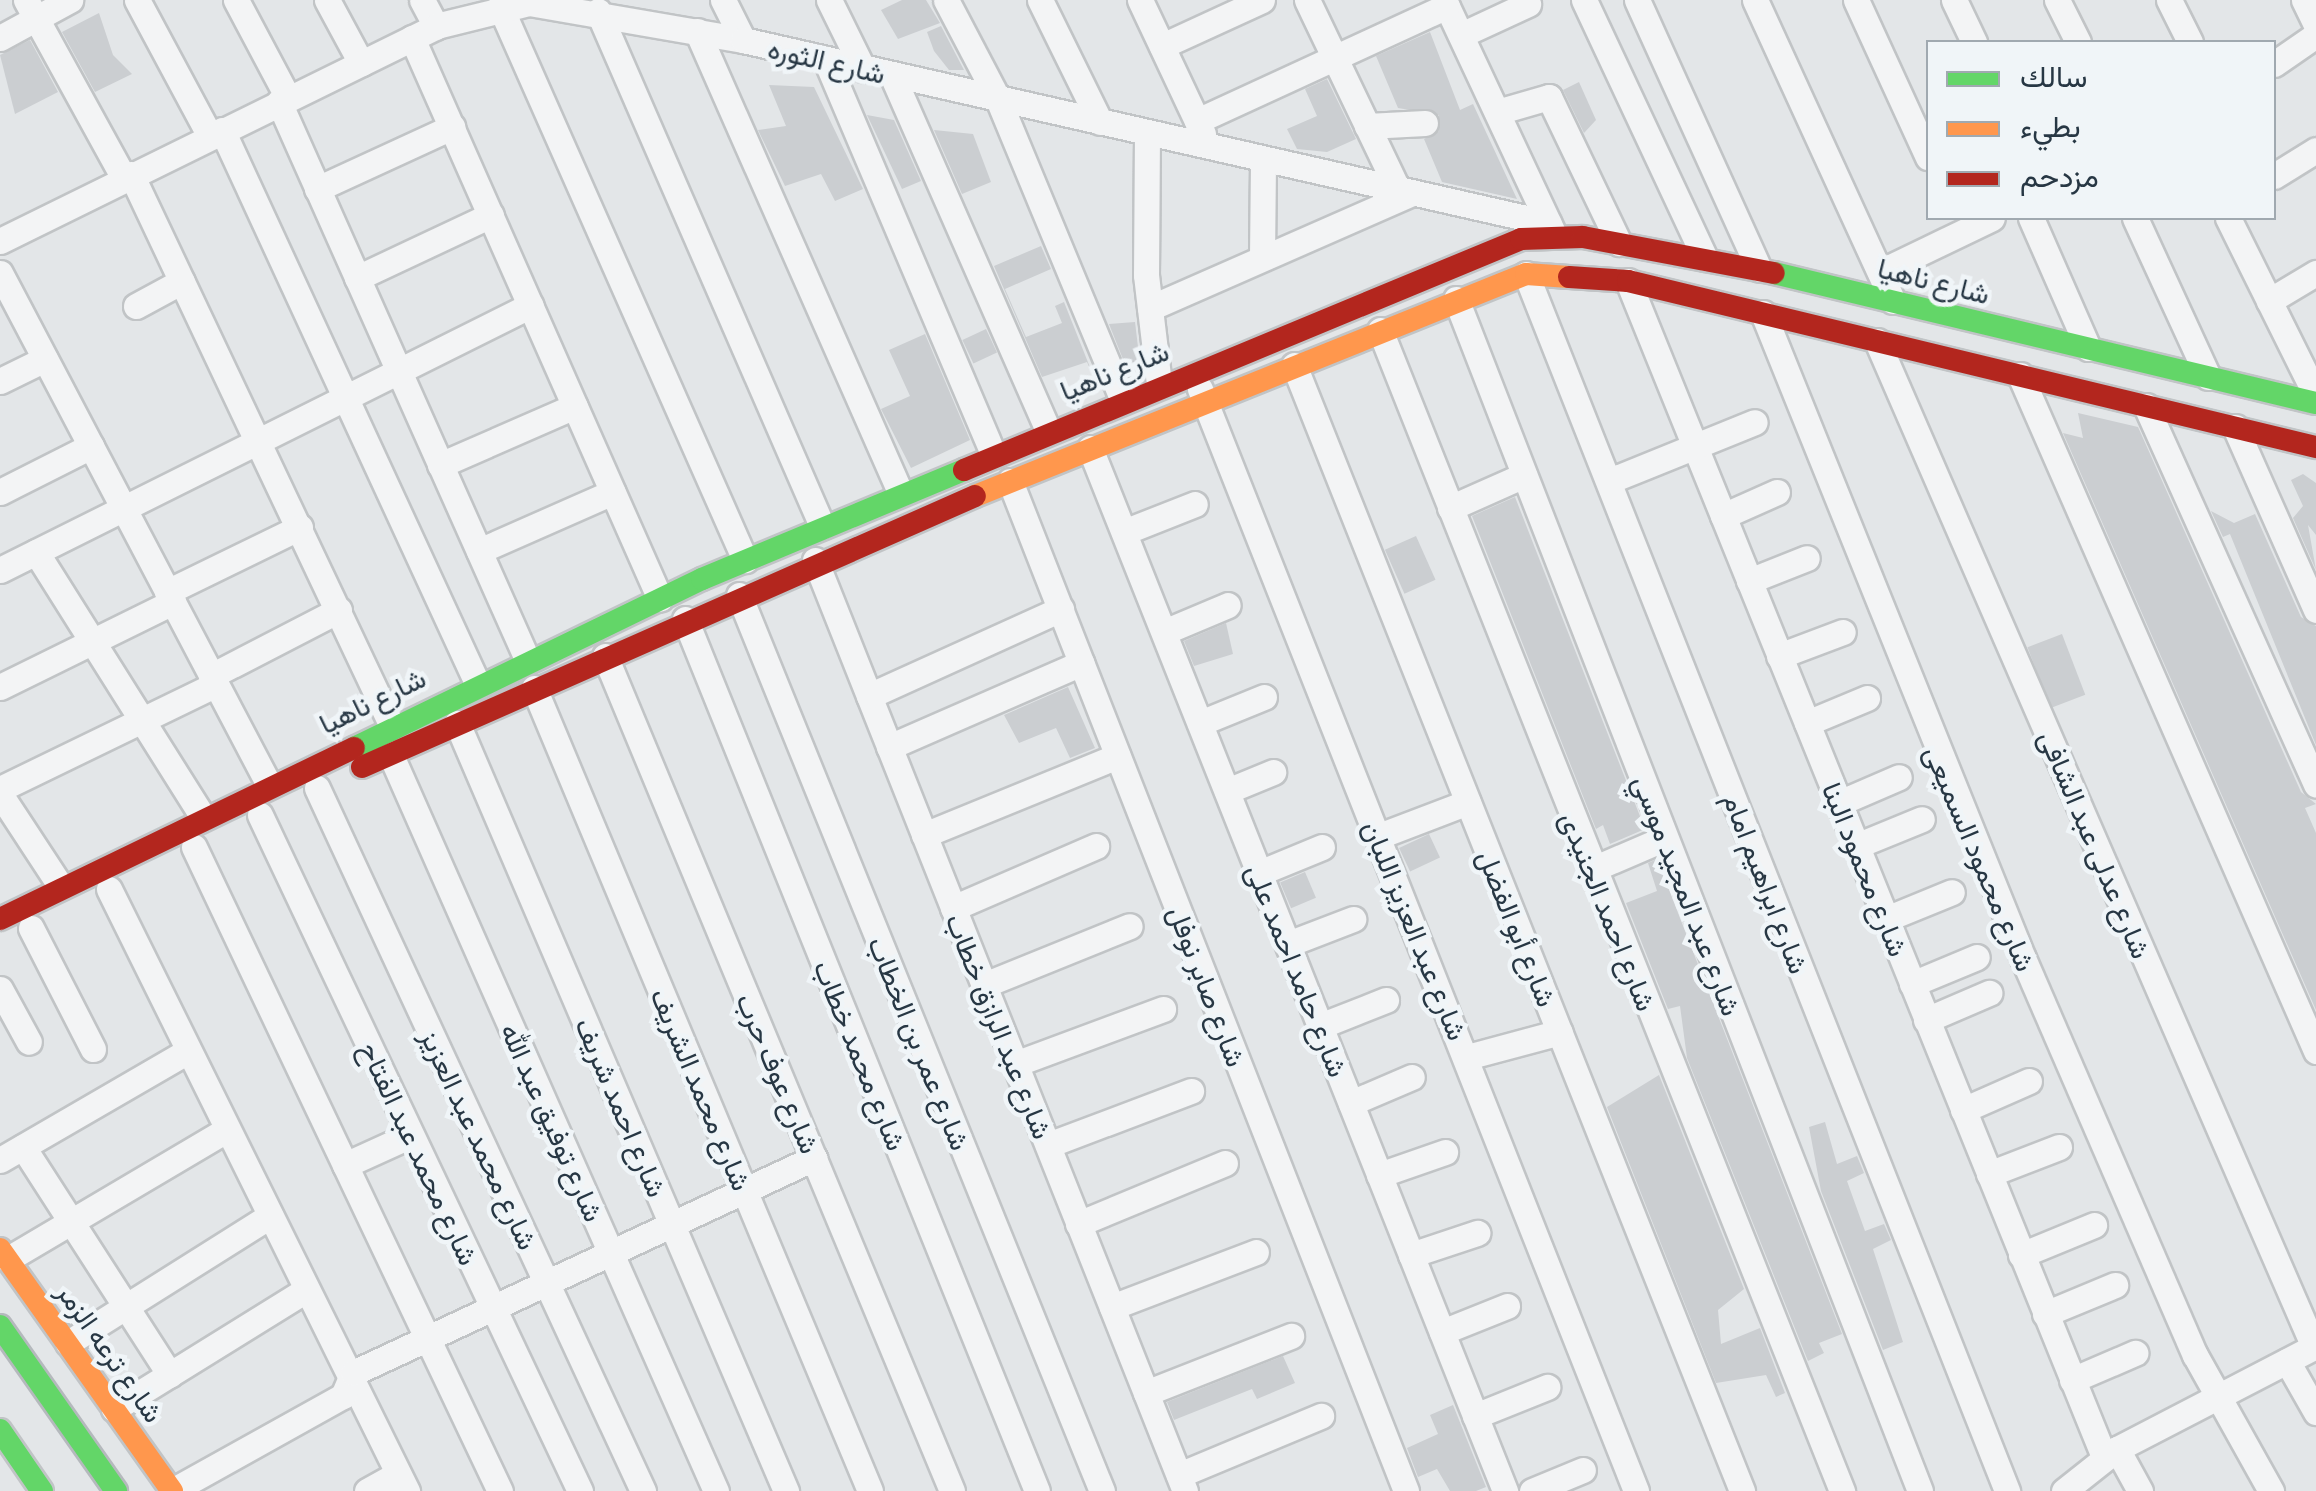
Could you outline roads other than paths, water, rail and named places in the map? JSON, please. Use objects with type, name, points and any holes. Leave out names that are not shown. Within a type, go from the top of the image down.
[{"type":"main road","name":"شارع ناهيا","points":[[0,919],[268,783],[745,560],[1122,399],[1496,246],[1551,229],[1881,290],[2208,377],[2315,394]]},
{"type":"main road","points":[[1551,229],[1552,272]]},
{"type":"main road","name":"شارع ناهيا","points":[[0,943],[390,753],[815,560],[1526,274],[1552,272],[1628,281],[2316,447]]},
{"type":"main road","points":[[1869,339],[1881,290]]},
{"type":"main road","name":"شارع ترعه الزمر","points":[[4,1254],[172,1491]]},
{"type":"main road","points":[[0,1306],[109,1491]]},
{"type":"main road","points":[[0,1326],[116,1491]]},
{"type":"main road","points":[[0,1430],[42,1491]]},
{"type":"main road","points":[[0,1464],[18,1491]]},
{"type":"street","points":[[0,38],[31,9],[70,0]]},
{"type":"street","points":[[138,0],[216,132],[345,398],[476,683]]},
{"type":"street","points":[[328,0],[361,62]]},
{"type":"street","points":[[422,0],[424,32],[452,127],[660,598]]},
{"type":"street","points":[[722,0],[743,40]]},
{"type":"street","points":[[829,0],[864,69]]},
{"type":"street","points":[[946,0],[998,100],[1122,399]]},
{"type":"street","points":[[1040,0],[1100,122]]},
{"type":"street","points":[[1140,0],[1210,148]]},
{"type":"street","points":[[1162,46],[1262,0]]},
{"type":"street","points":[[1150,308],[1405,191],[1367,126],[1307,0]]},
{"type":"street","points":[[1584,0],[1704,258]]},
{"type":"street","points":[[1637,0],[1759,269]]},
{"type":"street","points":[[1755,0],[1881,290],[1960,225]]},
{"type":"street","points":[[1856,0],[1926,153]]},
{"type":"street","points":[[1954,0],[1973,40]]},
{"type":"street","points":[[2058,0],[2077,40]]},
{"type":"street","points":[[2168,0],[2189,40]]},
{"type":"street","points":[[2276,63],[2315,37],[2304,0]]},
{"type":"street","points":[[238,1],[283,100],[317,189],[527,660]]},
{"type":"street","name":"شارع الثوره","points":[[6,238],[424,32],[500,6],[557,2],[743,40],[1405,191],[1551,229]]},
{"type":"street","points":[[1197,121],[1446,3],[1551,229]]},
{"type":"street","points":[[1461,36],[1528,4]]},
{"type":"street","points":[[500,6],[745,560]]},
{"type":"street","points":[[31,9],[182,281],[391,724]]},
{"type":"street","points":[[598,11],[822,526]]},
{"type":"street","points":[[697,31],[900,492]]},
{"type":"street","points":[[826,60],[993,453]]},
{"type":"street","points":[[892,76],[1048,430]]},
{"type":"street","points":[[1497,112],[1550,97],[1619,242]]},
{"type":"street","points":[[1367,126],[1425,123]]},
{"type":"street","points":[[317,189],[452,127]]},
{"type":"street","points":[[1148,133],[1150,308],[1159,384]]},
{"type":"street","points":[[2276,175],[2316,150]]},
{"type":"street","points":[[1262,159],[1262,258]]},
{"type":"street","points":[[0,211],[6,238]]},
{"type":"street","points":[[357,278],[490,215]]},
{"type":"street","points":[[2031,220],[2088,348]]},
{"type":"street","points":[[2135,220],[2208,377]]},
{"type":"street","points":[[2229,220],[2315,394]]},
{"type":"street","points":[[0,273],[268,783]]},
{"type":"street","points":[[2269,301],[2316,273]]},
{"type":"street","name":"شارع ابراهيم امام","points":[[1526,274],[2007,1491]]},
{"type":"street","points":[[136,306],[182,281]]},
{"type":"street","name":"شارع محمود البنا","points":[[1628,281],[2072,1380],[2110,1453],[2140,1491]]},
{"type":"street","name":"شارع عبد المجيد موسي","points":[[1456,299],[1920,1491]]},
{"type":"street","points":[[0,570],[531,306]]},
{"type":"street","name":"شارع محمود السميعى","points":[[1762,312],[2022,958],[2218,1396],[2272,1491]]},
{"type":"street","name":"شارع احمد الجنيدى","points":[[1380,330],[1842,1491]]},
{"type":"street","name":"شارع عدلى عبد الشافى","points":[[1869,339],[2315,1347]]},
{"type":"street","points":[[0,381],[45,359]]},
{"type":"street","name":"شارع أبو الفضل","points":[[1294,365],[1742,1491]]},
{"type":"street","name":"شارع عبد العزيز اللبان","points":[[1193,370],[1636,1491]]},
{"type":"street","points":[[2020,376],[2316,1050]]},
{"type":"street","points":[[440,465],[575,406]]},
{"type":"street","points":[[2146,406],[2316,784]]},
{"type":"street","points":[[1609,481],[1755,422]]},
{"type":"street","points":[[2235,428],[2316,610]]},
{"type":"street","points":[[0,492],[91,446]]},
{"type":"street","name":"شارع حامد احمد على","points":[[1090,448],[1505,1491]]},
{"type":"street","points":[[1450,508],[1524,475]]},
{"type":"street","name":"شارع صابر نوفل","points":[[1010,481],[1406,1491]]},
{"type":"street","points":[[479,552],[612,492]]},
{"type":"street","points":[[1723,516],[1777,492]]},
{"type":"street","points":[[1124,532],[1195,504]]},
{"type":"street","points":[[0,687],[91,642],[300,527]]},
{"type":"street","points":[[36,552],[202,816]]},
{"type":"street","points":[[1749,581],[1807,558]]},
{"type":"street","name":"شارع عبد الرازق خطاب","points":[[815,560],[1182,1483]]},
{"type":"street","name":"شارع عمر بن الخطاب","points":[[739,595],[1102,1491]]},
{"type":"street","points":[[1164,632],[1228,605]]},
{"type":"street","points":[[869,696],[1061,609]]},
{"type":"street","points":[[61,887],[0,792],[141,720],[339,610]]},
{"type":"street","name":"شارع محمد خطاب","points":[[685,619],[1037,1491]]},
{"type":"street","points":[[1779,656],[1843,632]]},
{"type":"street","name":"شارع عوف حرب","points":[[604,656],[952,1491]]},
{"type":"street","points":[[889,747],[1081,663]]},
{"type":"street","name":"شارع محمد الشريف","points":[[534,688],[870,1491]]},
{"type":"street","points":[[1200,723],[1264,696]]},
{"type":"street","points":[[1806,723],[1866,698]]},
{"type":"street","name":"شارع احمد شريف","points":[[457,722],[786,1491]]},
{"type":"street","name":"شارع توفيق عبد الله","points":[[390,753],[716,1491]]},
{"type":"street","points":[[924,834],[1118,756]]},
{"type":"street","points":[[1227,791],[1273,772]]},
{"type":"street","points":[[1839,802],[1899,777]]},
{"type":"street","name":"شارع محمد عبد العزيز","points":[[317,788],[643,1491]]},
{"type":"street","points":[[1379,836],[1468,802]]},
{"type":"street","name":"شارع محمد عبد الفتاح","points":[[260,815],[580,1491]]},
{"type":"street","points":[[1856,846],[1922,818]]},
{"type":"street","points":[[1593,869],[1666,838]]},
{"type":"street","points":[[954,908],[1096,846]]},
{"type":"street","points":[[194,847],[500,1491]]},
{"type":"street","points":[[1260,873],[1322,847]]},
{"type":"street","points":[[109,889],[402,1482],[367,1491]]},
{"type":"street","points":[[1886,919],[1952,892]]},
{"type":"street","points":[[1288,944],[1353,918]]},
{"type":"street","points":[[984,985],[1130,926]]},
{"type":"street","points":[[30,928],[93,1049]]},
{"type":"street","points":[[1912,984],[1977,956]]},
{"type":"street","points":[[0,989],[29,1042]]},
{"type":"street","points":[[1926,1020],[1990,992]]},
{"type":"street","points":[[1320,1026],[1386,1000]]},
{"type":"street","points":[[1016,1064],[1163,1008]]},
{"type":"street","points":[[1467,1057],[1560,1032]]},
{"type":"street","points":[[0,1160],[188,1052]]},
{"type":"street","points":[[1350,1103],[1412,1077]]},
{"type":"street","points":[[1962,1110],[2029,1081]]},
{"type":"street","points":[[1048,1145],[1191,1091]]},
{"type":"street","points":[[4,1254],[71,1222],[226,1130]]},
{"type":"street","points":[[345,1165],[411,1135]]},
{"type":"street","points":[[23,1147],[170,1374]]},
{"type":"street","points":[[1988,1174],[2058,1147]]},
{"type":"street","points":[[1379,1176],[1445,1152]]},
{"type":"street","points":[[172,1491],[343,1396],[350,1376],[609,1249],[814,1158]]},
{"type":"street","points":[[1078,1224],[1225,1163]]},
{"type":"street","points":[[68,1343],[270,1216]]},
{"type":"street","points":[[2021,1255],[2094,1226]]},
{"type":"street","points":[[1411,1255],[1477,1233]]},
{"type":"street","points":[[1112,1307],[1256,1252]]},
{"type":"street","points":[[2045,1314],[2115,1286]]},
{"type":"street","points":[[114,1409],[306,1290]]},
{"type":"street","points":[[1442,1332],[1507,1306]]},
{"type":"street","points":[[1146,1392],[1291,1336]]},
{"type":"street","points":[[2064,1491],[2110,1453],[2315,1347]]},
{"type":"street","points":[[2072,1380],[2135,1353]]},
{"type":"street","points":[[2288,1361],[2316,1412]]},
{"type":"street","points":[[1475,1416],[1547,1387]]},
{"type":"street","points":[[1182,1483],[1321,1416]]},
{"type":"street","points":[[1532,1491],[1583,1470]]}]
